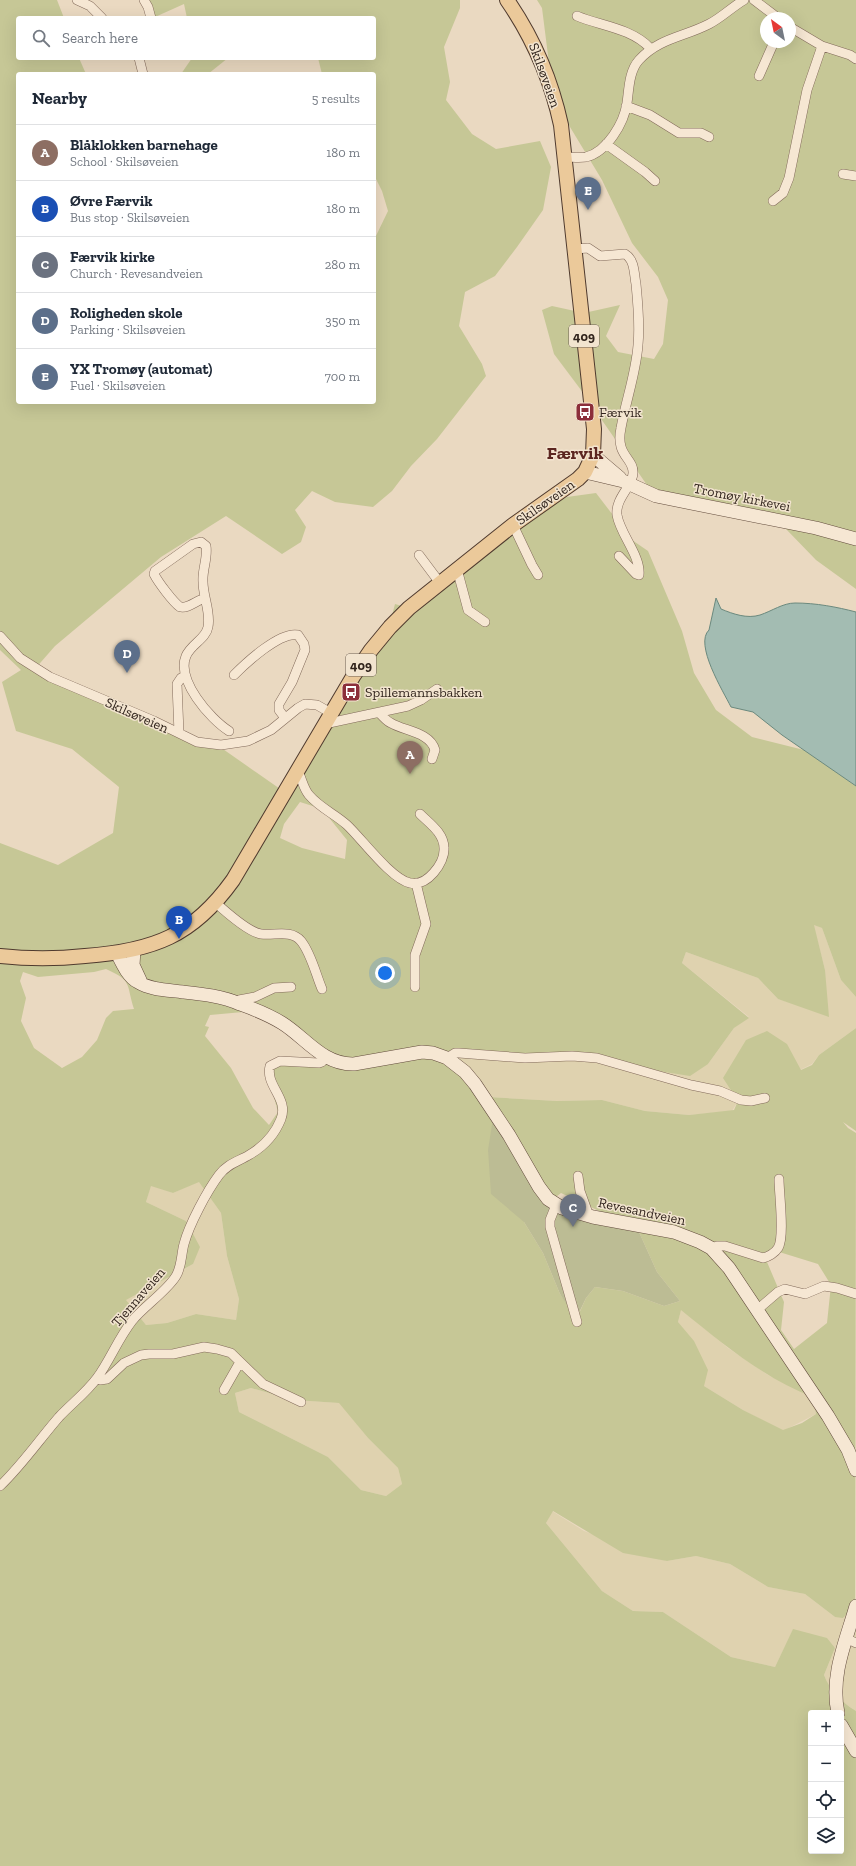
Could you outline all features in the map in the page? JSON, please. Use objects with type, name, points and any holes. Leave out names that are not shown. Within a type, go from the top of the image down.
[{"type":"main road","name":"Skilsøveien","points":[[0,956],[70,958],[134,950],[160,942],[181,932],[203,916],[216,903],[233,880],[328,718],[371,650],[409,608],[513,525],[588,473],[596,458],[565,157],[559,118],[547,73],[532,38],[507,0]]},
{"type":"main road","name":"Tromøy kirkevei","points":[[596,458],[626,482]]},
{"type":"main road","name":"Tromøy kirkevei","points":[[588,473],[626,482],[656,496],[816,528],[856,539]]},
{"type":"main road","points":[[134,950],[133,965],[143,984]]},
{"type":"main road","points":[[117,953],[132,977],[143,984],[165,990],[214,996],[238,1003],[281,1022],[297,1033],[325,1057],[343,1064],[422,1052],[433,1053],[447,1058],[465,1072],[476,1084],[540,1187],[548,1199],[556,1206]]},
{"type":"main road","name":"Revesandveien","points":[[556,1206],[588,1216],[674,1232],[700,1242],[713,1250],[729,1268],[828,1416],[848,1450],[856,1470]]},
{"type":"main road","points":[[838,1710],[835,1688],[837,1672],[852,1641],[856,1606]]},
{"type":"main road","points":[[844,1730],[856,1751]]},
{"type":"street","points":[[77,0],[90,6],[100,16]]},
{"type":"street","points":[[144,0],[150,16]]},
{"type":"street","points":[[565,157],[587,157],[597,153],[617,130],[626,106],[633,69],[637,61],[650,48],[710,24],[733,3],[744,0]]},
{"type":"street","points":[[754,0],[770,12]]},
{"type":"street","points":[[577,16],[624,31],[643,41],[650,48]]},
{"type":"street","points":[[796,31],[822,46],[850,54],[856,59]]},
{"type":"street","points":[[773,201],[780,197],[783,193],[789,178],[807,90],[822,46]]},
{"type":"street","points":[[759,76],[771,48]]},
{"type":"street","points":[[140,60],[142,72]]},
{"type":"street","points":[[626,106],[650,115],[679,132],[701,133],[709,137]]},
{"type":"street","points":[[606,144],[655,181]]},
{"type":"street","points":[[843,174],[856,176]]},
{"type":"street","points":[[574,249],[588,248],[600,256],[625,254],[629,256],[633,265],[639,312],[638,345],[632,382],[619,440],[622,452],[632,468],[633,474],[626,482],[618,504],[617,514],[637,563],[639,575],[636,574],[620,556]]},
{"type":"street","points":[[513,525],[538,575]]},
{"type":"street","points":[[205,598],[186,607],[180,607],[161,586],[154,574],[155,571],[161,565],[197,542],[206,546],[207,552],[203,570],[203,583],[209,614],[209,626],[207,631],[194,644],[186,656],[185,676],[208,713],[219,725],[229,731]]},
{"type":"street","points":[[419,555],[440,582]]},
{"type":"street","points":[[457,569],[468,610],[485,622]]},
{"type":"street","points":[[234,675],[256,653],[289,635],[298,636],[304,644],[304,650],[292,682],[279,704],[279,710],[285,718]]},
{"type":"street","name":"Skilsøveien","points":[[0,636],[20,658],[50,677],[154,721],[197,742],[211,744],[235,744],[260,736],[298,708],[311,704],[317,705],[328,718]]},
{"type":"street","points":[[179,733],[177,684],[181,678],[185,676]]},
{"type":"street","points":[[328,718],[329,723],[408,706],[421,700],[437,689]]},
{"type":"street","points":[[379,713],[389,722],[413,732],[431,742],[434,750],[432,759]]},
{"type":"street","points":[[298,770],[308,793],[317,804],[347,825],[394,874],[410,884],[426,880],[434,873],[440,864],[444,848],[439,834],[420,814]]},
{"type":"street","points":[[416,883],[426,924],[415,955],[416,987]]},
{"type":"street","points":[[216,903],[258,933],[287,934],[301,940],[309,955],[322,989]]},
{"type":"street","points":[[238,1003],[239,1000],[255,996],[274,988],[291,987]]},
{"type":"street","points":[[447,1058],[455,1053],[525,1058],[589,1057],[691,1085],[720,1091],[741,1100],[751,1102],[759,1101],[765,1098]]},
{"type":"street","name":"Tjennaveien","points":[[0,1486],[22,1464],[48,1430],[97,1378],[132,1321],[175,1277],[181,1266],[184,1244],[191,1223],[220,1174],[229,1165],[262,1146],[271,1137],[280,1122],[284,1111],[280,1098],[270,1080],[270,1066],[280,1061],[319,1063],[325,1057]]},
{"type":"street","points":[[578,1176],[580,1191],[588,1216]]},
{"type":"street","points":[[713,1250],[717,1246],[725,1246],[763,1258],[768,1257],[778,1249],[781,1236],[779,1179]]},
{"type":"street","points":[[556,1206],[550,1220],[550,1228],[577,1322]]},
{"type":"street","points":[[757,1310],[785,1288],[805,1294],[824,1286],[837,1288],[856,1294]]},
{"type":"street","points":[[97,1378],[100,1380],[107,1379],[124,1363],[141,1355],[173,1354],[204,1347],[216,1348],[230,1354],[262,1384],[301,1402]]},
{"type":"street","points":[[224,1390],[240,1362]]},
{"type":"shaded area","points":[[716,598],[721,609],[745,616],[760,615],[791,603],[841,608],[856,612],[856,786],[782,735],[753,712],[731,707],[711,668],[705,646],[705,637],[709,630]]},
{"type":"shaded area","points":[[813,924],[822,928],[841,980],[856,997],[856,1028],[819,1055],[812,1064],[738,1101],[732,1111],[689,1115],[645,1111],[602,1100],[557,1101],[488,1097],[450,1054],[708,1064],[734,1028],[749,1017],[682,963],[686,952],[758,978],[778,999],[798,1005],[825,970]]},
{"type":"shaded area","points":[[199,1181],[221,1213],[227,1256],[239,1299],[236,1320],[196,1314],[167,1323],[146,1325],[125,1300],[193,1264],[186,1221],[146,1202],[151,1185],[173,1193]]},
{"type":"shaded area","points":[[681,1309],[728,1348],[768,1375],[813,1397],[816,1414],[783,1431],[743,1410],[704,1386],[678,1322]]},
{"type":"shaded area","points":[[251,1388],[294,1400],[340,1403],[368,1438],[398,1468],[402,1484],[386,1496],[361,1490],[328,1457],[239,1412],[235,1393]]},
{"type":"shaded area","points":[[552,1511],[584,1531],[667,1561],[696,1556],[730,1564],[768,1587],[805,1594],[835,1617],[856,1602],[856,1711],[844,1703],[828,1685],[824,1675],[835,1648],[793,1630],[775,1667],[731,1657],[663,1612],[633,1611],[602,1591],[546,1523]]},
{"type":"green space","points":[[0,0],[57,0],[63,16],[16,16],[16,60],[80,60],[85,72],[16,72],[16,404],[376,404],[376,236],[388,211],[382,191],[376,179],[376,72],[322,72],[318,60],[376,60],[376,16],[187,16],[184,4],[155,16],[147,0],[460,0],[460,8],[444,47],[450,82],[446,100],[472,134],[496,149],[540,141],[551,167],[543,210],[495,276],[465,292],[459,326],[482,364],[486,376],[437,439],[411,466],[392,491],[373,507],[335,502],[312,491],[295,510],[306,527],[301,542],[282,554],[226,516],[161,557],[55,646],[34,670],[220,747],[283,791],[389,627],[395,604],[402,606],[528,517],[567,497],[596,493],[632,540],[648,551],[682,631],[694,673],[716,710],[752,737],[804,750],[856,786],[856,997],[841,980],[822,928],[814,925],[825,970],[829,1017],[778,999],[758,978],[686,952],[682,963],[749,1018],[734,1028],[708,1064],[690,1076],[602,1062],[451,1054],[488,1097],[557,1101],[602,1100],[645,1111],[689,1115],[734,1110],[738,1101],[723,1078],[746,1040],[767,1031],[787,1044],[801,1070],[812,1065],[819,1055],[856,1028],[856,1131],[843,1122],[848,1128],[856,1133],[855,1605],[843,1618],[835,1617],[805,1594],[768,1587],[730,1564],[696,1556],[667,1561],[623,1553],[553,1511],[546,1523],[602,1591],[633,1611],[663,1612],[731,1657],[775,1667],[793,1629],[827,1638],[835,1648],[824,1675],[826,1681],[837,1696],[856,1711],[856,1866],[0,1866],[0,843],[58,865],[113,833],[119,787],[72,749],[16,731],[2,682],[21,670],[0,650]],"holes":[[[300,802],[322,809],[347,840],[345,859],[302,848],[280,838],[284,824]],[[106,969],[125,980],[134,1009],[113,1011],[106,1018],[97,1040],[82,1057],[62,1068],[34,1048],[21,1021],[26,998],[20,981],[23,972],[38,977],[94,972]],[[243,1012],[284,1027],[319,1058],[276,1061],[266,1068],[278,1112],[269,1125],[253,1108],[231,1068],[205,1036],[209,1027],[205,1026],[210,1015]],[[199,1182],[221,1213],[227,1256],[239,1299],[236,1320],[196,1314],[167,1323],[146,1325],[126,1300],[193,1264],[200,1247],[186,1221],[146,1202],[151,1186],[173,1193]],[[561,1193],[631,1226],[639,1232],[657,1272],[680,1301],[664,1306],[623,1291],[595,1287],[586,1298],[577,1318],[560,1294],[543,1253],[524,1222]],[[776,1251],[818,1264],[831,1285],[827,1323],[794,1349],[781,1330],[784,1302],[767,1262]],[[681,1310],[760,1370],[813,1397],[816,1414],[802,1423],[783,1430],[743,1410],[704,1386],[708,1370],[694,1341],[678,1322]],[[251,1388],[294,1400],[339,1403],[368,1438],[398,1468],[402,1484],[386,1496],[361,1490],[328,1457],[239,1412],[235,1393]]]},
{"type":"green space","points":[[537,0],[856,0],[856,589],[816,560],[786,529],[745,514],[656,498],[581,390],[554,354],[542,310],[552,306],[584,313],[620,305],[606,336],[618,352],[654,359],[663,344],[668,300],[658,277],[632,243],[602,180],[570,127],[552,87],[542,8]]},
{"type":"green space","points":[[191,60],[226,60],[210,72],[182,72]]},
{"type":"green space","points":[[494,1112],[515,1151],[569,1214],[639,1232],[657,1272],[680,1301],[664,1306],[623,1291],[595,1287],[586,1298],[576,1319],[560,1294],[543,1253],[524,1222],[491,1194],[488,1150]]},
{"type":"place","name":"YX Tromøy (automat)","points":[[588,210]]},
{"type":"place","name":"Færvik","points":[[585,412]]},
{"type":"place","name":"Roligheden skole","points":[[127,673]]},
{"type":"place","name":"Spillemannsbakken","points":[[351,692]]},
{"type":"place","name":"Blåklokken barnehage","points":[[410,774]]},
{"type":"place","name":"Øvre Færvik","points":[[179,939]]},
{"type":"place","name":"Færvik kirke","points":[[573,1227]]},
{"type":"district","name":"Færvik","points":[[575,453]]}]
